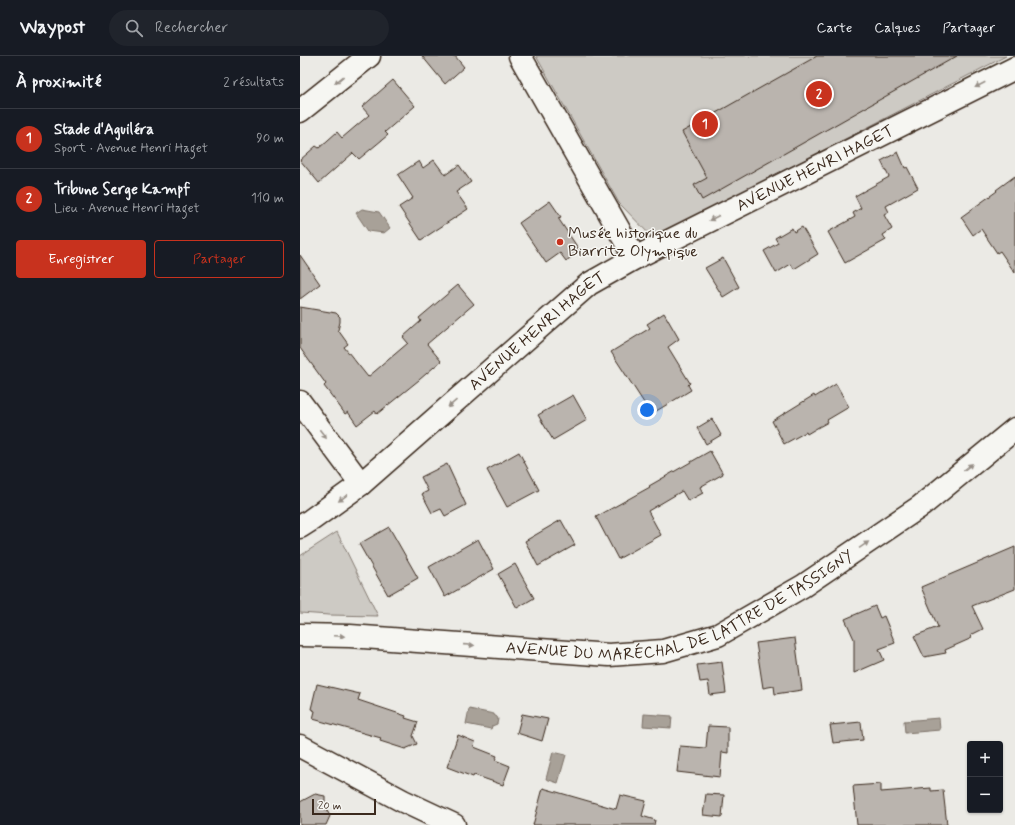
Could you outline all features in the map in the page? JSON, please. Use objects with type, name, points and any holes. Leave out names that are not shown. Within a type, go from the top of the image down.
[{"type":"main road","points":[[300,111],[369,56]]},
{"type":"main road","points":[[520,56],[635,258]]},
{"type":"main road","name":"AVENUE HENRI HAGET","points":[[304,528],[361,484],[589,284],[635,258],[1015,68]]},
{"type":"main road","points":[[300,402],[361,484]]},
{"type":"main road","name":"AVENUE DU MARÉCHAL DE LATTRE DE TASSIGNY","points":[[300,635],[350,636],[609,655],[663,652],[718,635],[803,586],[921,506],[1015,429]]},
{"type":"main road","points":[[300,746],[403,801],[454,825]]},
{"type":"shaded area","points":[[536,56],[1006,56],[653,238],[619,203]]},
{"type":"shaded area","points":[[362,209],[379,212],[390,228],[384,233],[368,231],[356,213]]},
{"type":"shaded area","points":[[337,532],[378,616],[300,613],[300,556]]},
{"type":"shaded area","points":[[469,709],[494,714],[498,719],[497,724],[492,726],[491,729],[466,724]]},
{"type":"shaded area","points":[[644,714],[672,716],[671,728],[643,726]]},
{"type":"shaded area","points":[[939,718],[940,730],[905,733],[904,721]]},
{"type":"shaded area","points":[[553,752],[566,755],[558,783],[546,779]]},
{"type":"building","points":[[422,56],[455,56],[464,67],[445,84]]},
{"type":"building","points":[[817,56],[957,56],[702,200],[694,185],[707,178],[682,132]]},
{"type":"building","points":[[393,80],[415,106],[385,132],[388,135],[359,159],[353,153],[319,183],[300,160],[316,146],[319,148],[337,132],[342,138],[369,115],[362,107]]},
{"type":"building","points":[[898,152],[905,168],[907,167],[918,188],[886,206],[889,212],[884,215],[892,229],[883,235],[886,240],[845,263],[828,232],[855,217],[853,213],[861,208],[855,196],[889,177],[881,161]]},
{"type":"building","points":[[434,160],[445,175],[459,165],[471,182],[456,192],[468,209],[421,240],[399,207],[413,198],[398,175],[419,161],[423,168]]},
{"type":"building","points":[[1015,176],[1015,273],[1000,251],[997,253],[981,229],[973,235],[961,217]]},
{"type":"building","points":[[550,201],[561,217],[558,218],[580,251],[566,261],[560,253],[546,263],[519,223]]},
{"type":"building","points":[[802,227],[818,254],[794,269],[791,264],[776,273],[764,251],[778,243],[775,238],[792,228],[794,232]]},
{"type":"building","points":[[300,255],[320,284],[300,299]]},
{"type":"building","points":[[723,258],[739,287],[723,297],[705,268]]},
{"type":"building","points":[[458,285],[474,304],[427,344],[441,361],[377,414],[375,411],[357,425],[348,412],[345,414],[324,386],[326,384],[300,348],[300,307],[336,313],[340,317],[338,330],[348,344],[344,347],[368,377],[408,343],[403,337],[421,321],[419,318]]},
{"type":"building","points":[[664,313],[679,339],[668,347],[690,383],[688,385],[691,390],[653,413],[649,408],[648,409],[611,352],[650,328],[647,324]]},
{"type":"building","points":[[836,384],[849,407],[827,420],[828,422],[807,434],[806,432],[784,444],[772,421],[814,395],[815,397]]},
{"type":"building","points":[[573,395],[587,420],[553,440],[538,415]]},
{"type":"building","points":[[712,419],[721,435],[706,444],[697,428]]},
{"type":"building","points":[[710,451],[723,474],[700,487],[703,493],[688,501],[682,491],[648,511],[661,535],[618,559],[596,517]]},
{"type":"building","points":[[519,452],[539,490],[507,507],[487,470]]},
{"type":"building","points":[[447,464],[466,505],[445,516],[441,509],[432,513],[422,494],[428,491],[421,477]]},
{"type":"building","points":[[561,520],[575,545],[538,566],[525,541]]},
{"type":"building","points":[[389,527],[418,578],[388,595],[359,544]]},
{"type":"building","points":[[478,539],[494,569],[445,597],[429,567]]},
{"type":"building","points":[[1015,547],[1015,589],[972,606],[983,629],[971,635],[972,638],[945,650],[946,653],[924,657],[914,636],[938,627],[921,587]]},
{"type":"building","points":[[515,564],[534,598],[517,608],[498,574]]},
{"type":"building","points":[[875,606],[880,618],[884,616],[895,643],[879,649],[884,660],[854,673],[854,639],[845,619]]},
{"type":"building","points":[[795,638],[802,690],[775,694],[774,686],[763,688],[756,643]]},
{"type":"building","points":[[722,662],[726,693],[710,695],[708,681],[700,682],[697,665]]},
{"type":"building","points":[[317,684],[360,694],[358,700],[406,716],[405,718],[418,722],[413,736],[417,744],[405,749],[380,741],[381,738],[313,719],[315,711],[311,709]]},
{"type":"building","points":[[522,714],[548,719],[542,741],[517,733]]},
{"type":"building","points":[[861,722],[863,740],[833,743],[830,725]]},
{"type":"building","points":[[708,726],[728,727],[728,753],[722,752],[720,777],[677,772],[680,746],[706,748]]},
{"type":"building","points":[[458,735],[475,742],[474,747],[497,756],[495,760],[510,766],[503,785],[474,775],[473,777],[447,767]]},
{"type":"building","points":[[881,784],[881,792],[931,788],[931,791],[943,790],[947,825],[857,825],[853,786]]},
{"type":"building","points":[[543,788],[616,809],[620,795],[646,801],[642,816],[655,820],[654,825],[533,825]]},
{"type":"building","points":[[315,794],[325,796],[325,807],[330,816],[326,825],[300,825],[300,802]]},
{"type":"building","points":[[706,794],[724,795],[722,817],[703,815]]},
{"type":"place","name":"Tribune Serge Kampf","points":[[819,94]]},
{"type":"place","name":"Stade d'Aguiléra","points":[[705,124]]},
{"type":"place","name":"Musée historique du Biarritz Olympique","points":[[560,242]]}]
